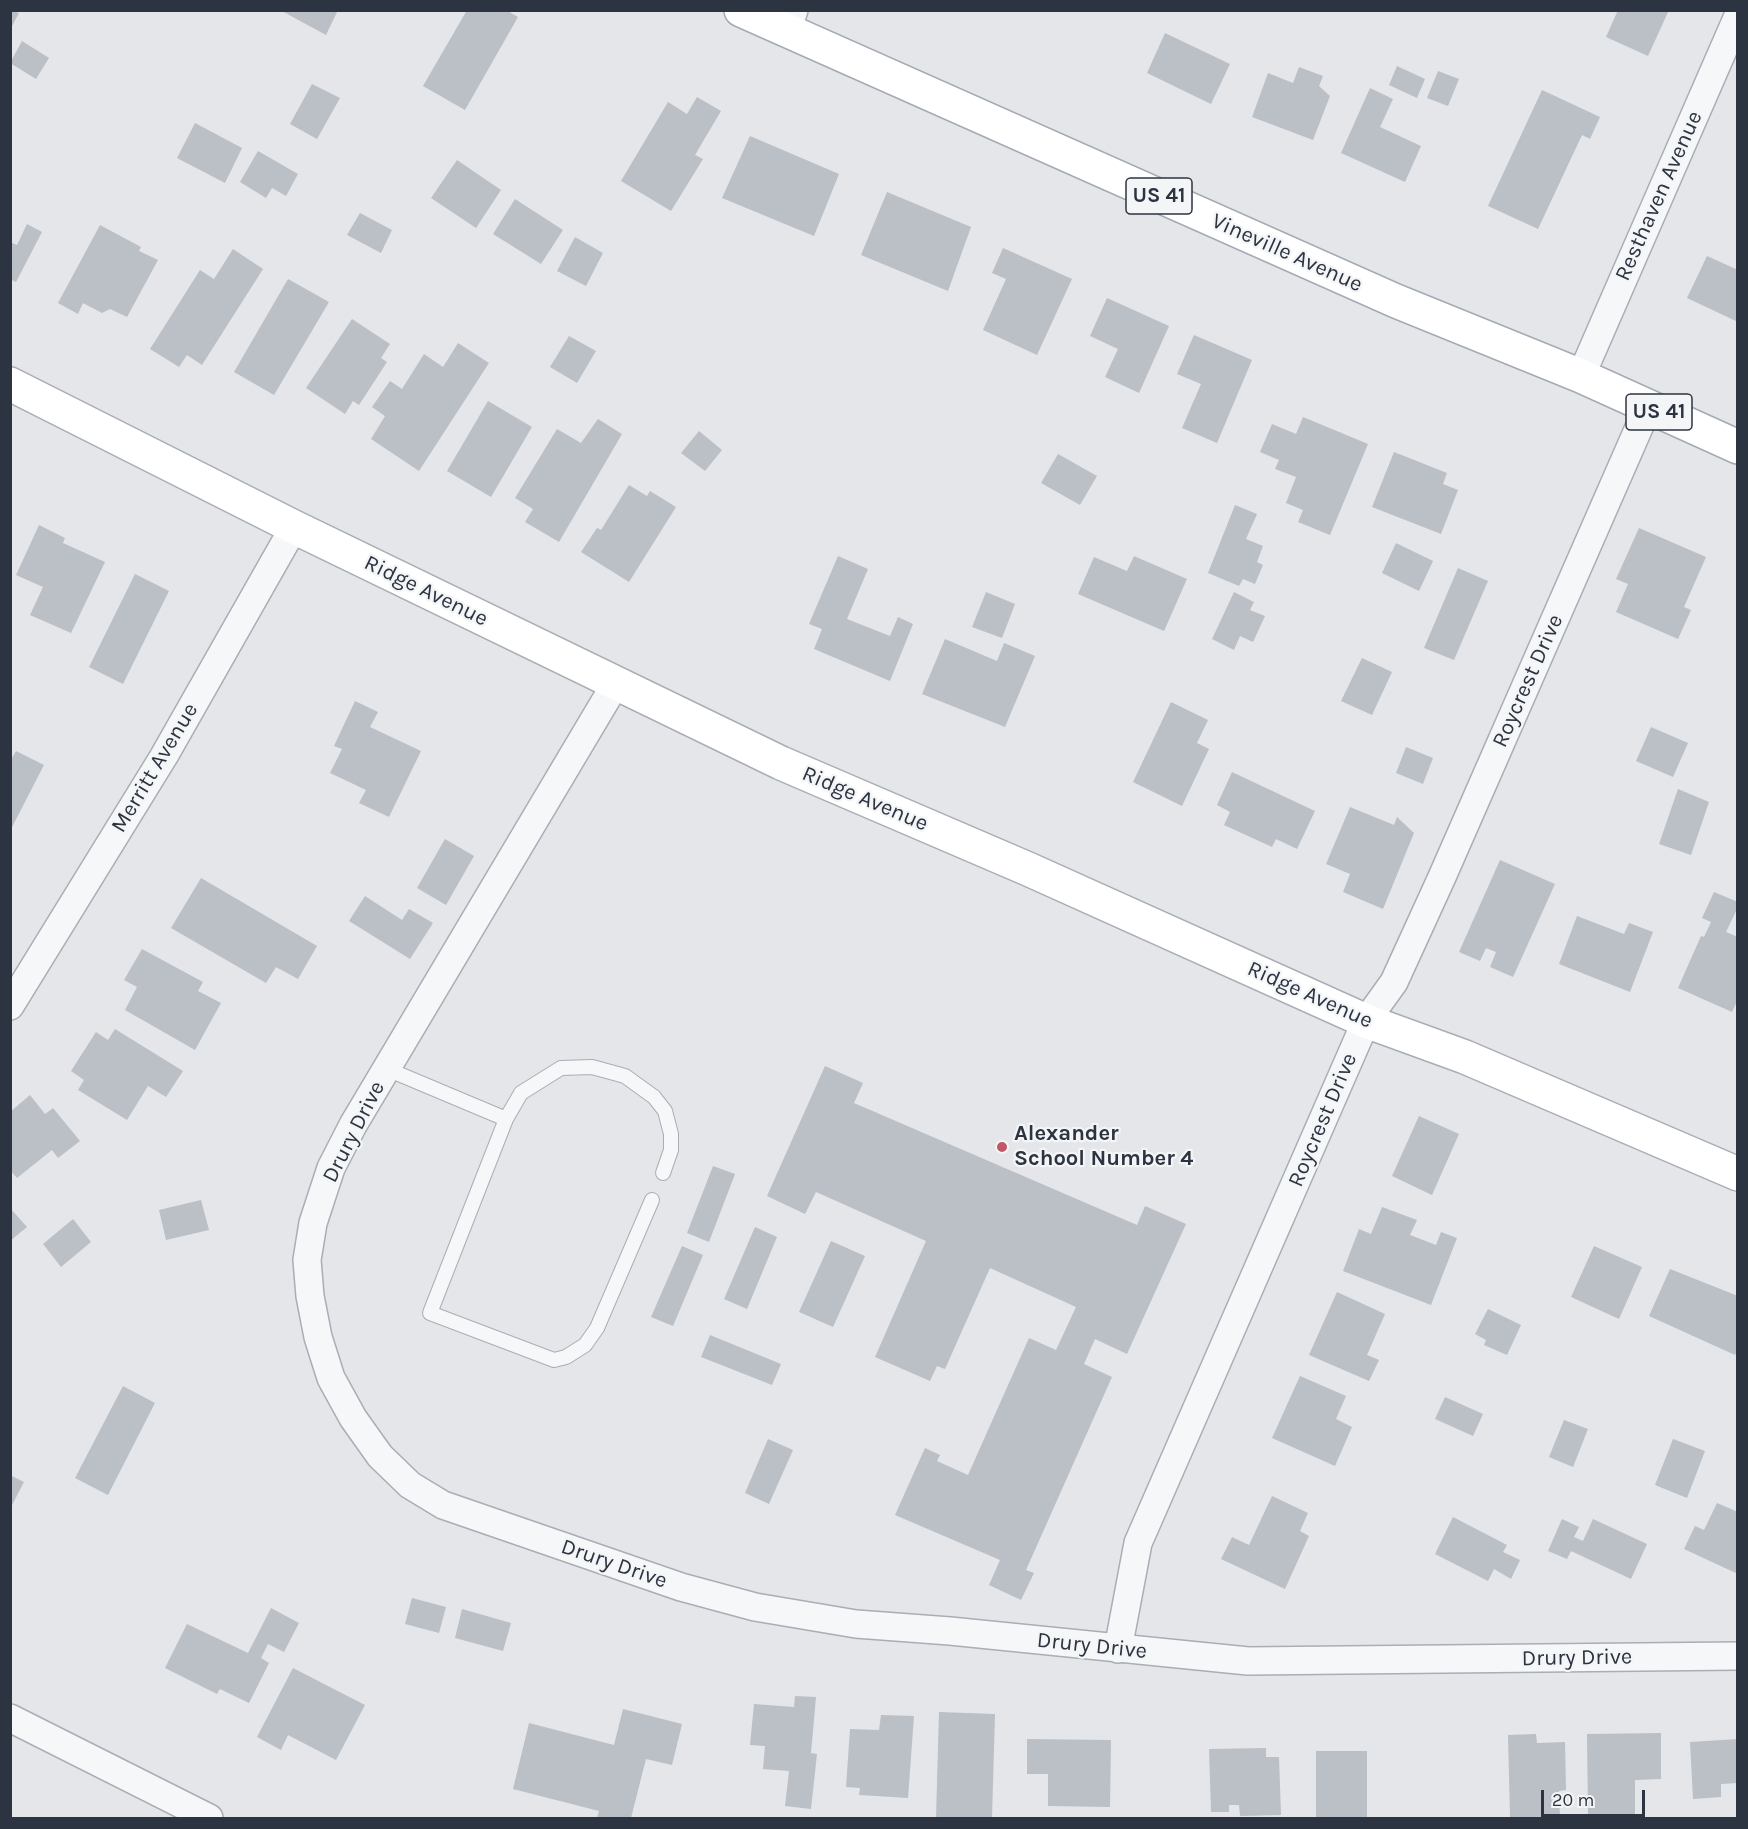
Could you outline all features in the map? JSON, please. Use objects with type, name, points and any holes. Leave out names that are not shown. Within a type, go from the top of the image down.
[{"type":"street","name":"Vineville Avenue","points":[[741,10],[791,21],[1396,301],[1581,376],[1737,447]]},
{"type":"street","name":"Resthaven Avenue","points":[[1581,376],[1737,16]]},
{"type":"street","name":"Ridge Avenue","points":[[10,384],[294,527],[781,763],[1028,869],[1366,1021],[1465,1057],[1737,1174]]},
{"type":"street","name":"Roycrest Drive","points":[[1118,1649],[1138,1543],[1366,1021],[1394,982],[1648,407]]},
{"type":"street","name":"Merritt Avenue","points":[[10,1006],[164,756],[294,527]]},
{"type":"street","name":"Drury Drive","points":[[616,683],[387,1069],[331,1168],[313,1223],[307,1260],[312,1306],[318,1337],[331,1378],[353,1418],[380,1456],[410,1485],[443,1505],[681,1587],[755,1607],[856,1624],[950,1631],[1248,1661],[1737,1656]]},
{"type":"street","points":[[10,1718],[209,1818]]},
{"type":"lane","points":[[652,1200],[597,1328],[585,1345],[566,1357],[554,1360],[430,1314],[506,1119],[521,1093],[561,1068],[592,1067],[625,1076],[654,1097],[665,1111],[671,1134],[670,1150],[663,1173]]},
{"type":"lane","points":[[387,1069],[506,1119]]},
{"type":"building","points":[[10,10],[19,13],[10,30]]},
{"type":"building","points":[[280,10],[338,10],[326,35]]},
{"type":"building","points":[[467,10],[506,10],[518,17],[465,110],[423,86]]},
{"type":"building","points":[[1618,10],[1669,10],[1648,56],[1606,37]]},
{"type":"building","points":[[1165,33],[1230,64],[1211,104],[1147,73]]},
{"type":"building","points":[[22,41],[49,58],[36,79],[10,63]]},
{"type":"building","points":[[1397,66],[1425,79],[1417,98],[1389,85]]},
{"type":"building","points":[[1299,67],[1323,76],[1319,86],[1330,96],[1313,140],[1252,117],[1268,73],[1293,83]]},
{"type":"building","points":[[1438,71],[1459,79],[1448,106],[1427,98]]},
{"type":"building","points":[[312,84],[340,98],[317,139],[290,124]]},
{"type":"building","points":[[1370,88],[1393,99],[1380,127],[1421,146],[1405,182],[1341,153]]},
{"type":"building","points":[[1542,90],[1600,117],[1590,139],[1582,135],[1538,229],[1488,206]]},
{"type":"building","points":[[697,97],[721,111],[695,155],[703,159],[671,211],[621,181],[668,102],[687,114]]},
{"type":"building","points":[[195,123],[242,148],[225,183],[177,158]]},
{"type":"building","points":[[750,136],[839,174],[814,236],[722,198]]},
{"type":"building","points":[[258,151],[298,174],[286,196],[272,188],[266,198],[240,182]]},
{"type":"building","points":[[457,160],[501,190],[476,228],[431,198]]},
{"type":"building","points":[[887,192],[971,227],[948,291],[861,255]]},
{"type":"building","points":[[515,199],[563,230],[541,264],[493,234]]},
{"type":"building","points":[[360,213],[392,230],[381,253],[347,235]]},
{"type":"building","points":[[27,224],[42,232],[16,282],[10,279],[10,242],[17,245]]},
{"type":"building","points":[[100,225],[141,247],[139,251],[158,260],[127,317],[110,309],[102,313],[83,303],[78,314],[58,303]]},
{"type":"building","points":[[575,237],[603,253],[586,286],[557,271]]},
{"type":"building","points":[[1003,248],[1072,279],[1037,355],[983,330],[1006,279],[992,273]]},
{"type":"building","points":[[233,249],[263,269],[202,365],[187,355],[179,367],[150,349],[200,270],[214,279]]},
{"type":"building","points":[[1707,256],[1738,270],[1738,322],[1687,298]]},
{"type":"building","points":[[288,279],[329,302],[274,395],[234,372]]},
{"type":"building","points":[[1107,298],[1169,326],[1139,393],[1105,377],[1118,349],[1090,336]]},
{"type":"building","points":[[352,319],[390,344],[381,358],[387,362],[359,405],[353,401],[345,414],[306,388]]},
{"type":"building","points":[[1194,335],[1252,360],[1217,443],[1182,428],[1201,384],[1177,374]]},
{"type":"building","points":[[569,336],[596,351],[577,383],[550,367]]},
{"type":"building","points":[[458,343],[489,363],[419,471],[371,439],[385,416],[372,407],[390,381],[402,389],[424,354],[443,367]]},
{"type":"building","points":[[488,401],[532,427],[491,497],[447,471]]},
{"type":"building","points":[[1303,417],[1368,444],[1330,535],[1298,522],[1303,510],[1286,503],[1296,477],[1275,469],[1279,460],[1260,452],[1272,424],[1296,434]]},
{"type":"building","points":[[598,419],[622,434],[559,542],[525,522],[533,509],[515,498],[557,429],[581,443]]},
{"type":"building","points":[[699,431],[722,450],[705,471],[681,453]]},
{"type":"building","points":[[1394,452],[1447,473],[1443,484],[1458,490],[1441,534],[1372,507]]},
{"type":"building","points":[[1058,454],[1097,476],[1080,505],[1041,483]]},
{"type":"building","points":[[629,485],[647,496],[650,491],[676,507],[629,582],[581,552],[597,528],[601,530]]},
{"type":"building","points":[[1235,505],[1257,514],[1246,539],[1263,546],[1257,562],[1263,565],[1255,584],[1243,579],[1239,586],[1208,573]]},
{"type":"building","points":[[39,525],[65,538],[63,543],[105,562],[71,633],[30,615],[43,587],[16,575]]},
{"type":"building","points":[[1639,528],[1706,557],[1684,607],[1691,610],[1678,639],[1616,612],[1628,584],[1616,579]]},
{"type":"building","points":[[1396,543],[1433,561],[1419,591],[1382,573]]},
{"type":"building","points":[[838,556],[868,569],[847,619],[890,636],[898,617],[913,624],[890,681],[814,649],[822,629],[809,624]]},
{"type":"building","points":[[1134,556],[1187,579],[1164,631],[1078,594],[1094,557],[1127,571]]},
{"type":"building","points":[[1458,568],[1488,581],[1454,660],[1424,648]]},
{"type":"building","points":[[135,574],[169,591],[123,684],[89,667]]},
{"type":"building","points":[[986,592],[1015,604],[1002,638],[972,627]]},
{"type":"building","points":[[1234,592],[1254,602],[1250,610],[1265,616],[1253,642],[1240,636],[1234,650],[1212,639]]},
{"type":"building","points":[[945,639],[997,661],[1004,643],[1035,656],[1005,727],[922,694]]},
{"type":"building","points":[[1362,658],[1392,672],[1372,715],[1341,701]]},
{"type":"building","points":[[355,701],[378,712],[370,727],[421,751],[389,817],[359,803],[366,790],[330,773],[342,749],[334,746]]},
{"type":"building","points":[[1171,702],[1208,720],[1197,743],[1209,749],[1182,806],[1133,782]]},
{"type":"building","points":[[1651,727],[1688,743],[1673,777],[1636,761]]},
{"type":"building","points":[[1406,747],[1433,758],[1423,784],[1396,773]]},
{"type":"building","points":[[16,751],[44,765],[10,831],[10,761]]},
{"type":"building","points":[[1232,772],[1315,811],[1297,849],[1276,839],[1272,847],[1224,825],[1230,812],[1217,805]]},
{"type":"building","points":[[1678,789],[1709,802],[1691,855],[1659,844]]},
{"type":"building","points":[[1350,807],[1394,825],[1397,817],[1414,833],[1383,909],[1343,892],[1350,874],[1326,864]]},
{"type":"building","points":[[445,839],[474,856],[446,905],[417,888]]},
{"type":"building","points":[[1500,860],[1555,884],[1513,977],[1490,967],[1496,952],[1486,948],[1480,961],[1459,952]]},
{"type":"building","points":[[201,878],[317,946],[298,979],[276,967],[266,983],[171,928]]},
{"type":"building","points":[[1714,892],[1738,902],[1738,907],[1726,932],[1738,937],[1738,999],[1732,1012],[1678,988],[1701,936],[1704,937],[1711,922],[1702,918]]},
{"type":"building","points":[[365,896],[402,920],[409,909],[433,923],[410,959],[349,921]]},
{"type":"building","points":[[1577,916],[1624,934],[1629,923],[1653,932],[1630,992],[1559,964]]},
{"type":"building","points":[[142,949],[203,982],[198,991],[221,1003],[195,1050],[125,1010],[137,987],[124,980]]},
{"type":"building","points":[[115,1029],[183,1071],[166,1097],[148,1086],[127,1120],[78,1090],[84,1080],[71,1071],[96,1032],[108,1040]]},
{"type":"building","points":[[825,1066],[863,1083],[854,1103],[1137,1225],[1145,1206],[1186,1224],[1127,1354],[1095,1339],[1084,1364],[1112,1377],[1026,1570],[1034,1573],[1021,1600],[989,1585],[1000,1560],[895,1515],[925,1448],[940,1455],[937,1461],[968,1475],[1029,1338],[1056,1350],[1076,1307],[990,1268],[945,1369],[937,1366],[930,1381],[875,1357],[926,1241],[816,1192],[805,1214],[767,1196]]},
{"type":"building","points":[[30,1095],[45,1114],[53,1108],[80,1141],[58,1158],[52,1150],[17,1178],[10,1170],[10,1112]]},
{"type":"building","points":[[1419,1116],[1459,1134],[1432,1195],[1392,1176]]},
{"type":"building","points":[[713,1166],[735,1174],[709,1242],[687,1233]]},
{"type":"building","points":[[201,1200],[209,1230],[166,1240],[159,1210]]},
{"type":"building","points":[[1382,1207],[1417,1220],[1410,1235],[1436,1245],[1441,1232],[1457,1238],[1431,1305],[1343,1271],[1359,1229],[1371,1234]]},
{"type":"building","points":[[10,1208],[27,1227],[10,1241]]},
{"type":"building","points":[[73,1219],[91,1242],[61,1267],[43,1244]]},
{"type":"building","points":[[755,1227],[777,1237],[747,1309],[724,1299]]},
{"type":"building","points":[[831,1241],[865,1256],[833,1327],[799,1312]]},
{"type":"building","points":[[682,1246],[703,1255],[673,1326],[651,1317]]},
{"type":"building","points":[[1594,1246],[1642,1267],[1619,1319],[1571,1297]]},
{"type":"building","points":[[1670,1269],[1738,1296],[1738,1349],[1735,1355],[1649,1316]]},
{"type":"building","points":[[1337,1292],[1385,1314],[1367,1355],[1379,1360],[1369,1381],[1309,1355]]},
{"type":"building","points":[[1488,1309],[1521,1325],[1507,1355],[1484,1345],[1486,1340],[1475,1334]]},
{"type":"building","points":[[710,1335],[781,1364],[772,1385],[701,1357]]},
{"type":"building","points":[[1300,1376],[1346,1396],[1336,1419],[1352,1427],[1335,1466],[1272,1438]]},
{"type":"building","points":[[123,1386],[155,1403],[108,1495],[75,1478]]},
{"type":"building","points":[[1445,1397],[1483,1414],[1473,1436],[1435,1419]]},
{"type":"building","points":[[1564,1420],[1588,1429],[1573,1467],[1549,1457]]},
{"type":"building","points":[[768,1439],[793,1450],[769,1504],[745,1493]]},
{"type":"building","points":[[1673,1439],[1705,1451],[1687,1498],[1655,1485]]},
{"type":"building","points":[[10,1475],[24,1482],[10,1509]]},
{"type":"building","points":[[1272,1496],[1308,1513],[1300,1531],[1309,1536],[1285,1589],[1221,1559],[1232,1537],[1249,1545]]},
{"type":"building","points":[[1717,1503],[1738,1512],[1738,1574],[1684,1549],[1695,1526],[1704,1530]]},
{"type":"building","points":[[1453,1517],[1507,1545],[1503,1552],[1520,1560],[1511,1579],[1494,1569],[1488,1581],[1435,1554]]},
{"type":"building","points":[[1562,1519],[1579,1527],[1574,1537],[1583,1541],[1593,1519],[1647,1544],[1631,1579],[1571,1551],[1567,1559],[1548,1551]]},
{"type":"building","points":[[412,1598],[446,1607],[439,1633],[405,1624]]},
{"type":"building","points":[[271,1608],[299,1623],[284,1652],[268,1644],[261,1658],[269,1663],[249,1703],[220,1689],[217,1694],[165,1668],[187,1624],[248,1653]]},
{"type":"building","points":[[462,1609],[511,1623],[503,1651],[455,1638]]},
{"type":"building","points":[[293,1668],[365,1705],[336,1760],[288,1735],[281,1750],[257,1737]]},
{"type":"building","points":[[795,1696],[816,1697],[811,1753],[817,1754],[811,1809],[785,1806],[789,1771],[763,1769],[765,1746],[750,1745],[754,1704],[794,1707]]},
{"type":"building","points":[[623,1709],[682,1724],[672,1765],[646,1759],[631,1818],[597,1818],[599,1811],[513,1789],[529,1723],[614,1745]]},
{"type":"building","points":[[939,1712],[995,1714],[992,1818],[936,1818]]},
{"type":"building","points":[[881,1715],[914,1716],[908,1798],[859,1795],[860,1788],[846,1787],[850,1729],[879,1730]]},
{"type":"building","points":[[1661,1733],[1661,1779],[1635,1780],[1635,1814],[1588,1815],[1587,1734]]},
{"type":"building","points":[[1536,1734],[1537,1743],[1565,1742],[1566,1790],[1559,1791],[1560,1817],[1510,1817],[1508,1735]]},
{"type":"building","points":[[1027,1739],[1111,1740],[1110,1807],[1048,1806],[1048,1774],[1027,1774]]},
{"type":"building","points":[[1738,1739],[1738,1783],[1721,1784],[1721,1797],[1693,1799],[1690,1742]]},
{"type":"building","points":[[1266,1748],[1266,1757],[1279,1757],[1281,1815],[1240,1816],[1239,1805],[1229,1805],[1229,1812],[1211,1812],[1209,1749]]},
{"type":"building","points":[[1316,1751],[1367,1751],[1367,1818],[1316,1818]]},
{"type":"place","name":"Alexander School Number 4","points":[[1002,1147]]}]
